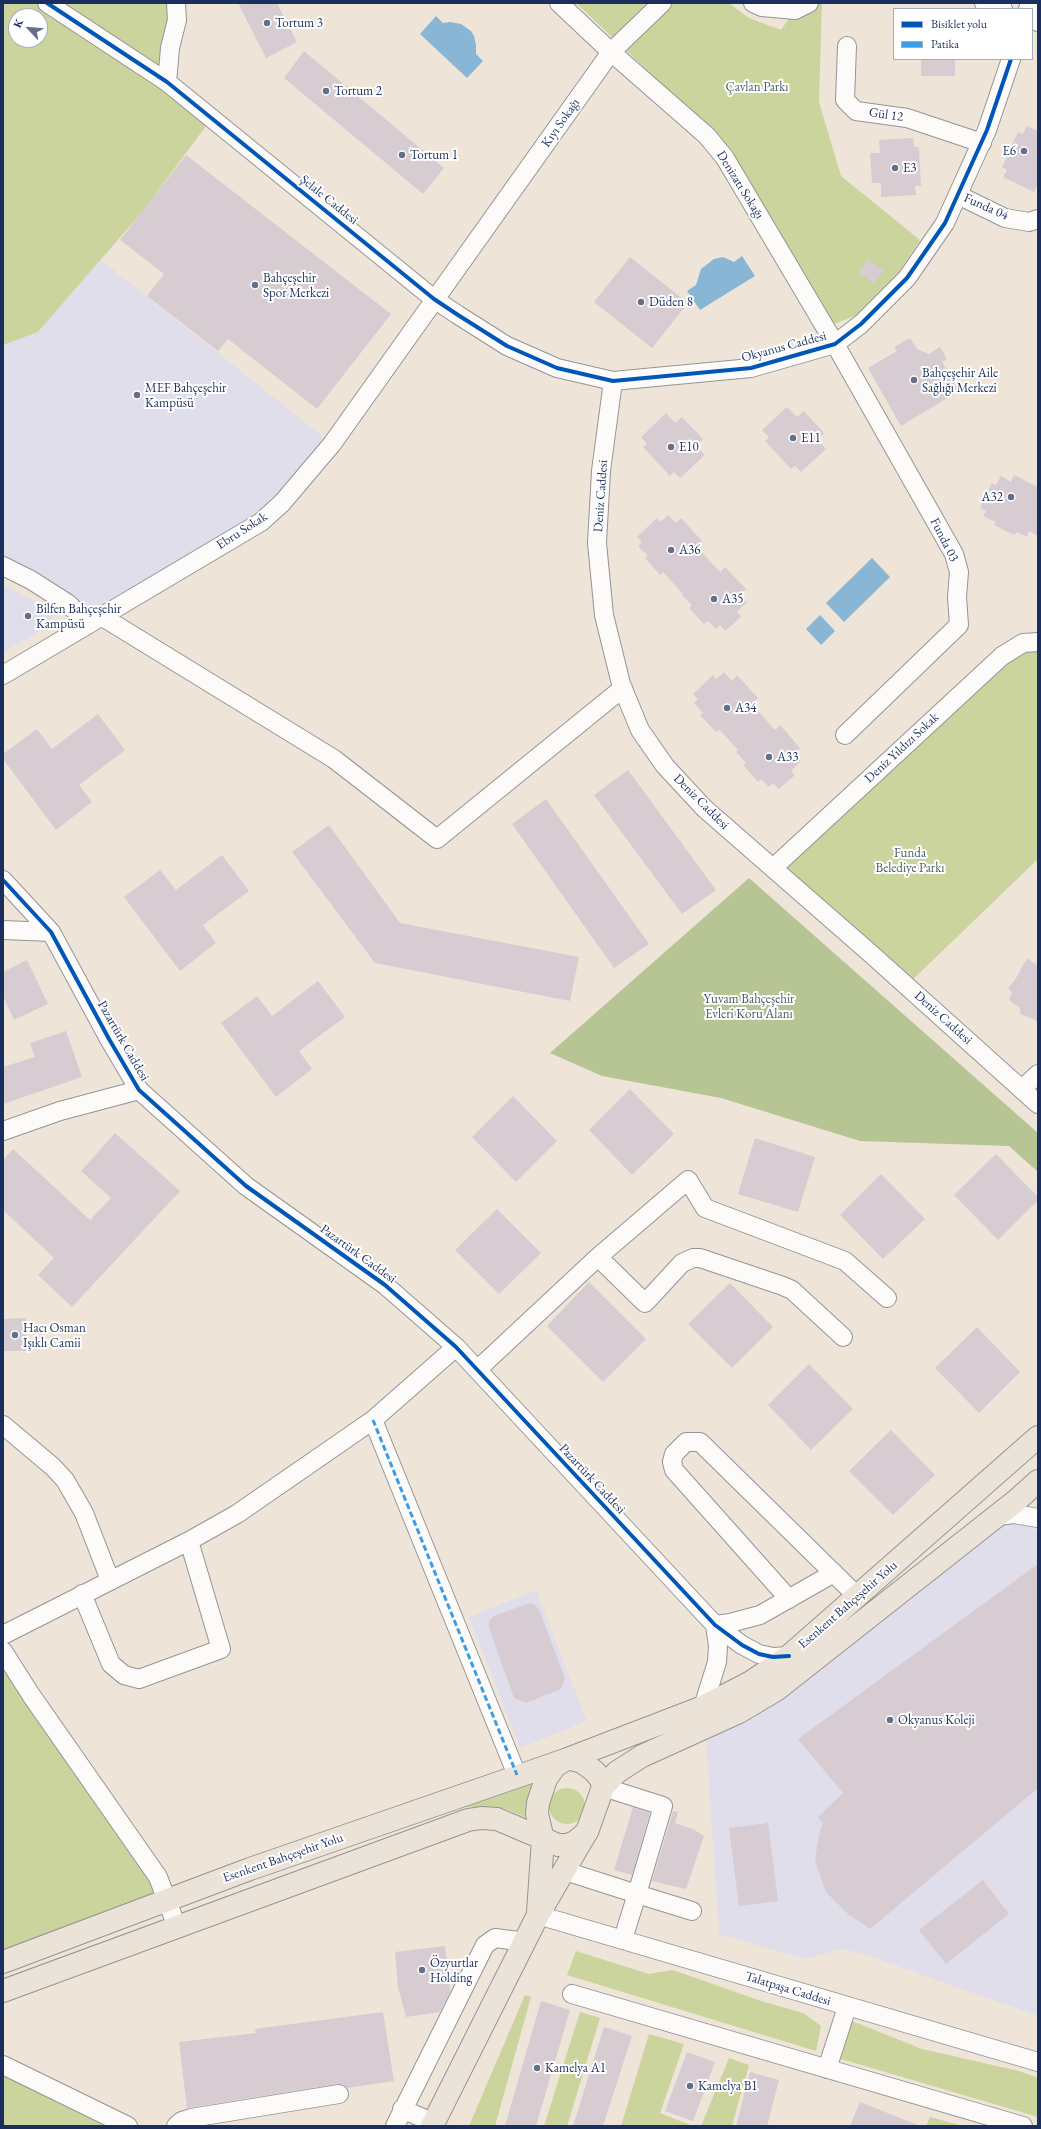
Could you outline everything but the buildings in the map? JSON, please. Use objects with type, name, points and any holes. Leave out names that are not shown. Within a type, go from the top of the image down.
[{"type":"main road","name":"Esenkent Bahçeşehir Yolu","points":[[3,1962],[168,1900],[517,1775],[565,1760],[702,1707],[751,1682],[789,1656],[858,1597],[1038,1437]]},
{"type":"main road","name":"Esenkent Bahçeşehir Yolu","points":[[3,1991],[468,1820],[481,1818],[497,1819],[558,1845],[566,1845],[582,1838],[589,1828],[603,1786],[612,1776],[635,1760],[739,1712],[776,1690],[998,1516],[1038,1481]]},
{"type":"main road","name":"Esenkent Bahçeşehir Yolu","points":[[543,1839],[537,1814],[541,1790],[551,1770],[565,1760],[576,1760],[588,1766],[598,1774],[603,1786]]},
{"type":"main road","points":[[433,2124],[526,1942],[538,1915],[589,1828]]},
{"type":"main road","points":[[538,1915],[543,1839]]},
{"type":"street","name":"Şelale Caddesi","points":[[47,3],[166,82],[434,299],[507,346],[557,368],[613,380]]},
{"type":"street","points":[[166,82],[170,48],[177,20],[176,3]]},
{"type":"street","name":"Denizatı Sokağı","points":[[559,3],[611,52],[707,136],[725,158],[835,344]]},
{"type":"street","name":"Kıyı Sokağı","points":[[434,299],[611,52],[662,3]]},
{"type":"street","points":[[753,3],[762,7],[794,10],[809,3]]},
{"type":"street","points":[[984,3],[1000,8]]},
{"type":"street","name":"Gül 12","points":[[848,46],[845,100],[856,111],[907,118],[982,143]]},
{"type":"street","name":"Okyanus Caddesi","points":[[613,380],[751,368],[835,344],[861,324],[908,278],[945,223],[982,143],[1011,60]]},
{"type":"street","name":"Funda 04","points":[[958,195],[1005,218],[1029,222],[1038,219]]},
{"type":"street","name":"Ebru Sokak","points":[[3,675],[261,522],[282,503],[332,444],[434,299]]},
{"type":"street","name":"Funda 03","points":[[835,344],[954,554],[958,572],[957,597],[959,625],[845,735]]},
{"type":"street","name":"Deniz Caddesi","points":[[613,380],[601,471],[597,543],[604,615],[622,688],[640,730],[665,766],[704,808],[1038,1104]]},
{"type":"street","points":[[3,566],[30,580],[95,620],[334,758],[437,839],[622,688]]},
{"type":"street","name":"Deniz Yıldızı Sokak","points":[[773,868],[1002,656],[1023,643],[1038,642]]},
{"type":"street","name":"Pazartürk Caddesi","points":[[3,880],[51,932],[109,1039],[139,1090],[246,1186],[385,1285],[456,1347],[714,1625],[742,1645],[759,1654],[773,1657],[789,1656]]},
{"type":"street","points":[[3,930],[51,932]]},
{"type":"street","points":[[1022,1089],[1038,1074]]},
{"type":"street","points":[[3,1131],[60,1111],[139,1090]]},
{"type":"street","points":[[477,1370],[598,1257],[688,1180],[705,1208],[845,1261],[887,1298]]},
{"type":"street","points":[[598,1257],[645,1303],[682,1263],[693,1258],[700,1258],[788,1288],[798,1295],[843,1337]]},
{"type":"street","points":[[3,1635],[189,1541],[237,1514],[373,1420],[456,1347]]},
{"type":"street","points":[[373,1420],[517,1775]]},
{"type":"street","points":[[3,1425],[53,1467],[68,1485],[84,1513],[110,1580]]},
{"type":"street","points":[[789,1599],[674,1470],[672,1462],[674,1454],[686,1442],[700,1442],[858,1597]]},
{"type":"street","points":[[998,1516],[1014,1514],[1038,1518]]},
{"type":"street","points":[[82,1594],[111,1664],[124,1675],[139,1679],[221,1649],[189,1541]]},
{"type":"street","points":[[702,1707],[717,1662],[718,1646],[714,1625],[760,1615],[834,1573]]},
{"type":"street","points":[[3,1651],[31,1695],[158,1877],[177,1927]]},
{"type":"street","points":[[603,1786],[663,1806],[623,1939]]},
{"type":"street","points":[[565,1871],[692,1911]]},
{"type":"street","name":"Talatpaşa Caddesi","points":[[538,1915],[1038,2062]]},
{"type":"street","points":[[395,2126],[402,2109],[485,1945],[491,1940],[499,1938],[526,1942]]},
{"type":"street","points":[[572,1994],[1023,2126]]},
{"type":"street","points":[[827,2069],[847,2007]]},
{"type":"street","points":[[3,2065],[128,2126]]},
{"type":"street","points":[[176,2126],[182,2120],[191,2118],[339,2094]]},
{"type":"street","points":[[402,2109],[433,2124]]},
{"type":"shaded area","name":"MEF Bahçeşehir Kampüsü","points":[[101,260],[332,444],[282,503],[89,623],[3,566],[3,345],[38,332]]},
{"type":"shaded area","name":"Bilfen Bahçeşehir Kampüsü","points":[[3,585],[52,610],[54,623],[3,652]]},
{"type":"shaded area","name":"Okyanus Koleji","points":[[1011,1523],[1028,1526],[1038,1532],[1038,2016],[866,1955],[843,1949],[805,1959],[719,1934],[706,1741],[779,1699],[1003,1525]]},
{"type":"shaded area","points":[[536,1590],[587,1721],[520,1748],[469,1617]]},
{"type":"green space","points":[[3,3],[176,3],[167,82],[212,118],[142,212],[38,332],[3,345]]},
{"type":"green space","name":"Çavlan Parkı","points":[[576,3],[729,3],[749,18],[781,30],[795,10],[809,3],[822,3],[819,102],[841,176],[920,240],[886,291],[867,311],[834,324],[725,144]]},
{"type":"green space","name":"Funda Belediye Parkı","points":[[1038,642],[1038,859],[906,986],[773,868],[1002,656]]},
{"type":"green space","name":"Yuvam Bahçeşehir Evleri Koru Alanı","points":[[749,878],[1038,1133],[1038,1172],[1009,1146],[860,1141],[721,1098],[602,1076],[550,1053]]},
{"type":"green space","points":[[3,1652],[168,1900],[3,1962]]},
{"type":"green space","points":[[540,1775],[527,1818],[503,1808],[460,1807]]},
{"type":"green space","points":[[571,1788],[580,1793],[584,1799],[584,1813],[580,1819],[571,1824],[563,1824],[554,1819],[550,1813],[549,1802],[554,1793],[560,1789]]},
{"type":"green space","points":[[576,1951],[649,1974],[673,1970],[761,2001],[803,2013],[821,2026],[816,2051],[567,1975]]},
{"type":"green space","points":[[525,1995],[531,1997],[495,2126],[469,2126]]},
{"type":"green space","points":[[580,2012],[600,2018],[567,2126],[544,2126]]},
{"type":"green space","points":[[852,2021],[922,2049],[1019,2071],[1038,2078],[1038,2117],[841,2059]]},
{"type":"green space","points":[[649,2034],[684,2044],[660,2113],[693,2126],[621,2126]]},
{"type":"green space","points":[[729,2058],[749,2065],[732,2126],[701,2126]]},
{"type":"green space","points":[[3,2065],[125,2126],[3,2126]]},
{"type":"green space","points":[[930,2117],[963,2126],[926,2126]]},
{"type":"water","points":[[436,16],[443,23],[450,22],[461,24],[471,31],[474,36],[476,54],[483,61],[467,78],[420,34]]},
{"type":"water","points":[[742,256],[755,276],[700,310],[687,291],[696,285],[701,269],[714,259],[723,257],[734,262]]},
{"type":"water","points":[[872,558],[890,577],[844,622],[826,603]]},
{"type":"water","points":[[820,615],[835,631],[821,645],[806,629]]},
{"type":"marked path","points":[[373,1420],[517,1775]]},
{"type":"cycle path","points":[[47,3],[167,82],[434,299],[507,346],[557,368],[613,381],[751,368],[835,344],[861,324],[907,278],[945,223],[987,130],[1011,60]]},
{"type":"cycle path","points":[[3,880],[51,932],[109,1039],[139,1090],[246,1186],[385,1285],[456,1347],[715,1625],[742,1645],[759,1654],[773,1657],[789,1656]]},
{"type":"place","name":"Tortum 3","points":[[267,23]]},
{"type":"place","name":"Tortum 2","points":[[326,91]]},
{"type":"place","name":"E6","points":[[1024,151]]},
{"type":"place","name":"Tortum 1","points":[[402,155]]},
{"type":"place","name":"E3","points":[[895,168]]},
{"type":"place","name":"Bahçeşehir Spor Merkezi","points":[[255,285]]},
{"type":"place","name":"Düden 8","points":[[641,302]]},
{"type":"place","name":"Bahçeşehir Aile Sağlığı Merkezi","points":[[914,380]]},
{"type":"place","name":"MEF Bahçeşehir Kampüsü","points":[[137,395]]},
{"type":"place","name":"E11","points":[[793,438]]},
{"type":"place","name":"E10","points":[[671,447]]},
{"type":"place","name":"A32","points":[[1011,497]]},
{"type":"place","name":"A36","points":[[671,550]]},
{"type":"place","name":"A35","points":[[714,599]]},
{"type":"place","name":"Bilfen Bahçeşehir Kampüsü","points":[[28,616]]},
{"type":"place","name":"A34","points":[[727,708]]},
{"type":"place","name":"A33","points":[[769,757]]},
{"type":"place","name":"Hacı Osman Işıklı Camii","points":[[15,1335]]},
{"type":"place","name":"Okyanus Koleji","points":[[890,1720]]},
{"type":"place","name":"Özyurtlar Holding","points":[[422,1970]]},
{"type":"place","name":"Kamelya A1","points":[[537,2068]]},
{"type":"place","name":"Kamelya B1","points":[[690,2086]]}]
